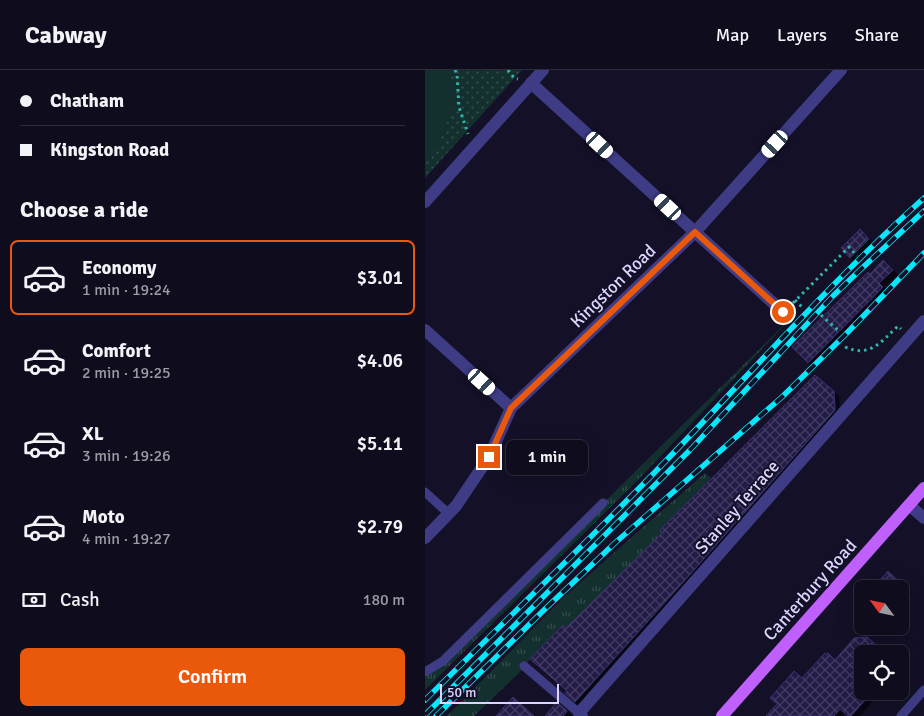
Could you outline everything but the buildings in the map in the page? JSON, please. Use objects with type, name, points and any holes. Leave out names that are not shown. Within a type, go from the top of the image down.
[{"type":"main road","name":"Canterbury Road","points":[[722,716],[924,488]]},
{"type":"street","points":[[425,202],[543,70]]},
{"type":"street","name":"Kingston Road","points":[[425,538],[449,514],[489,457],[511,408],[695,232],[841,70]]},
{"type":"street","points":[[531,83],[783,312]]},
{"type":"street","name":"Stanley Terrace","points":[[581,714],[924,321]]},
{"type":"street","points":[[425,330],[511,408]]},
{"type":"street","points":[[909,505],[924,518]]},
{"type":"lane","points":[[425,492],[449,514]]},
{"type":"lane","points":[[425,672],[443,661],[603,503]]},
{"type":"lane","points":[[524,666],[581,714]]},
{"type":"lane","points":[[901,716],[924,690]]},
{"type":"path","points":[[455,70],[457,74],[459,107],[472,149]]},
{"type":"path","points":[[803,308],[795,300],[843,252],[849,247],[857,256]]},
{"type":"path","points":[[821,315],[840,332]]},
{"type":"path","points":[[845,347],[855,352],[872,349],[898,326]]},
{"type":"green space","points":[[425,70],[522,70],[425,178]]},
{"type":"green space","points":[[425,70],[448,70],[457,98],[437,148],[425,162]]},
{"type":"green space","points":[[800,309],[638,480],[425,690],[425,672],[439,658],[443,661]]},
{"type":"green space","points":[[705,473],[711,478],[660,530],[662,533],[566,628],[563,625],[521,671],[474,716],[447,716],[563,598]]},
{"type":"railway","points":[[425,700],[570,558],[689,437],[788,332],[889,230],[924,198]]},
{"type":"railway","points":[[425,715],[690,450],[833,296],[924,211]]},
{"type":"railway","points":[[436,716],[616,542],[782,397],[924,253]]},
{"type":"route","points":[[489,457],[511,408],[695,232],[783,312]]}]
